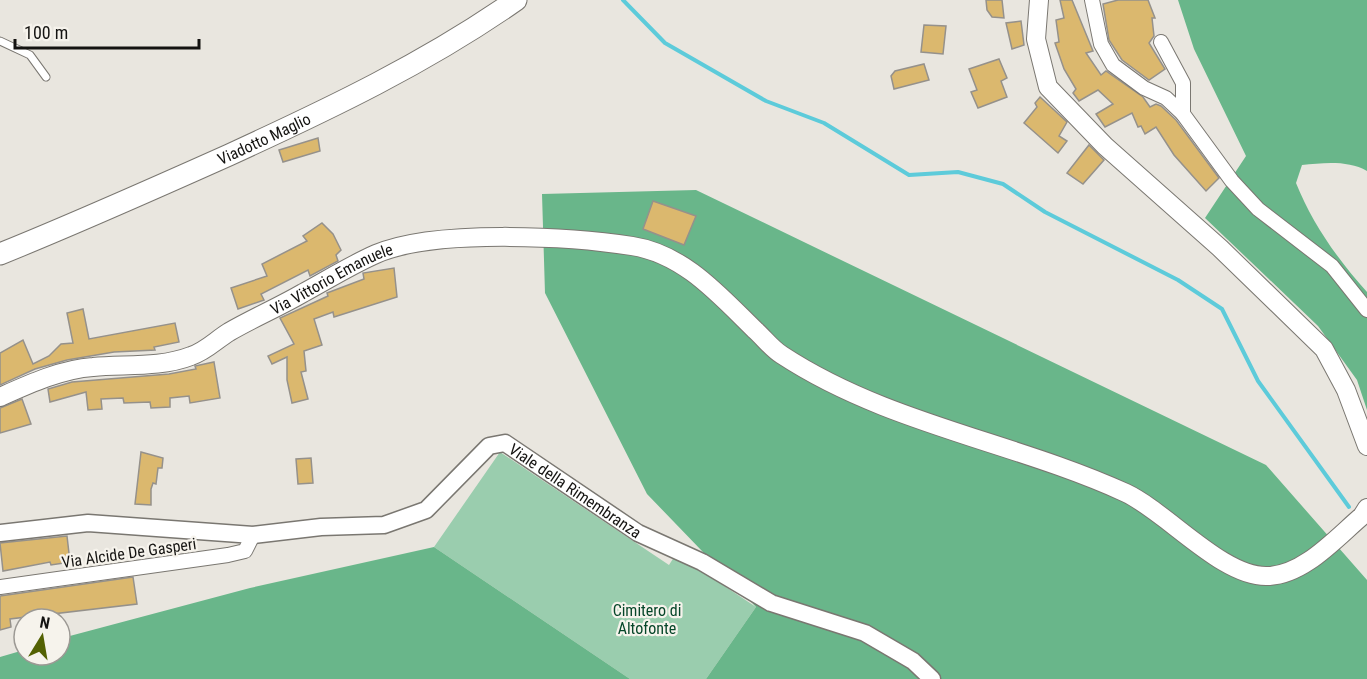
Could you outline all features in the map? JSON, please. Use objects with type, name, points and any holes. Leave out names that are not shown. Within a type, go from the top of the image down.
[{"type":"main road","name":"Viadotto Maglio","points":[[0,254],[107,211],[323,112],[408,68],[516,0]]},
{"type":"main road","points":[[1039,0],[1036,39],[1048,87],[1105,146],[1220,248],[1324,349],[1346,390],[1367,446]]},
{"type":"main road","name":"Via Vittorio Emanuele","points":[[0,397],[45,378],[88,367],[149,364],[193,356],[226,334],[379,253],[420,243],[517,237],[592,241],[637,246],[678,261],[709,284],[778,353],[817,376],[855,394],[949,430],[1080,474],[1130,495],[1163,515],[1194,542],[1238,570],[1265,577],[1290,573],[1362,516],[1367,508]]},
{"type":"street","points":[[1092,0],[1101,44],[1113,65],[1144,87],[1166,98],[1183,114],[1232,181],[1258,209],[1332,267],[1367,310]]},
{"type":"street","points":[[1161,42],[1183,83],[1183,114]]},
{"type":"street","name":"Viale della Rimembranza","points":[[0,533],[88,523],[253,535],[321,527],[384,525],[426,510],[489,446],[505,443],[638,533],[702,562],[771,603],[820,616],[865,633],[914,661],[932,679]]},
{"type":"street","name":"Via Alcide De Gasperi","points":[[0,587],[228,555],[244,551],[253,535]]},
{"type":"lane","points":[[0,41],[30,55],[46,77]]},
{"type":"green space","points":[[1178,0],[1367,0],[1367,171],[1344,164],[1302,165],[1296,183],[1302,198],[1327,240],[1367,292],[1367,410],[1357,380],[1318,326],[1205,218],[1246,156],[1194,49]]},
{"type":"green space","points":[[696,190],[1266,465],[1367,580],[1367,679],[706,679],[756,607],[647,494],[545,293],[542,194]]},
{"type":"green space","name":"Cimitero di Altofonte","points":[[500,452],[669,565],[676,554],[756,607],[706,679],[630,679],[434,547]]},
{"type":"green space","points":[[434,547],[630,679],[0,679],[0,657],[12,654],[12,667],[72,667],[72,635],[250,588]]},
{"type":"building","points":[[986,0],[1002,0],[1004,18],[992,17],[987,10]]},
{"type":"building","points":[[1060,0],[1072,0],[1093,51],[1086,53],[1101,75],[1106,71],[1143,97],[1150,107],[1156,104],[1161,106],[1176,120],[1219,178],[1206,191],[1174,155],[1156,127],[1145,134],[1141,126],[1138,127],[1132,113],[1105,127],[1096,114],[1113,104],[1098,90],[1079,101],[1073,93],[1076,89],[1064,69],[1055,43],[1059,42],[1056,20],[1064,18]]},
{"type":"building","points":[[1118,0],[1148,0],[1155,18],[1152,18],[1154,36],[1149,43],[1165,69],[1149,80],[1122,60],[1109,40],[1103,4]]},
{"type":"building","points":[[1021,21],[1024,45],[1012,49],[1006,23]]},
{"type":"building","points":[[924,25],[946,26],[943,54],[921,52]]},
{"type":"building","points":[[999,59],[1007,78],[1001,81],[1007,97],[978,108],[971,92],[977,90],[969,69]]},
{"type":"building","points":[[924,64],[929,80],[894,89],[891,76],[895,71]]},
{"type":"building","points":[[1040,97],[1067,122],[1059,136],[1067,141],[1058,153],[1024,123],[1037,107],[1035,103]]},
{"type":"building","points":[[318,138],[320,151],[283,162],[279,150]]},
{"type":"building","points":[[1089,145],[1104,160],[1083,184],[1067,173]]},
{"type":"building","points":[[653,201],[696,216],[684,245],[643,229]]},
{"type":"building","points":[[322,223],[333,234],[341,250],[336,255],[338,261],[310,276],[308,270],[261,294],[264,300],[238,309],[231,288],[267,276],[262,264],[307,241],[303,236]]},
{"type":"building","points":[[394,268],[397,297],[334,317],[333,312],[314,319],[322,345],[304,351],[306,371],[301,372],[308,399],[292,403],[287,380],[287,357],[272,364],[268,356],[294,344],[280,318],[328,296],[327,293],[364,279],[363,273]]},
{"type":"building","points":[[83,309],[89,339],[175,323],[179,342],[154,347],[155,350],[114,352],[67,360],[35,369],[0,385],[0,353],[23,340],[33,364],[49,356],[61,344],[73,343],[67,313]]},
{"type":"building","points":[[214,362],[220,398],[190,403],[189,396],[170,398],[170,407],[151,408],[150,402],[124,403],[123,398],[101,399],[102,409],[88,410],[86,392],[50,402],[48,389],[72,382],[169,374],[196,369],[195,366]]},
{"type":"building","points":[[22,399],[31,424],[0,433],[0,408]]},
{"type":"building","points":[[141,452],[163,458],[162,468],[158,468],[156,484],[153,483],[151,489],[151,505],[135,504]]},
{"type":"building","points":[[311,458],[313,483],[298,484],[296,459]]},
{"type":"building","points":[[67,536],[70,562],[51,565],[50,562],[3,571],[0,543]]},
{"type":"building","points":[[133,577],[137,604],[72,612],[72,607],[12,607],[11,627],[0,630],[0,596]]},
{"type":"waterway","points":[[623,0],[665,43],[766,101],[824,123],[909,175],[958,172],[1003,184],[1045,212],[1178,280],[1222,309],[1258,381],[1349,507]]}]
